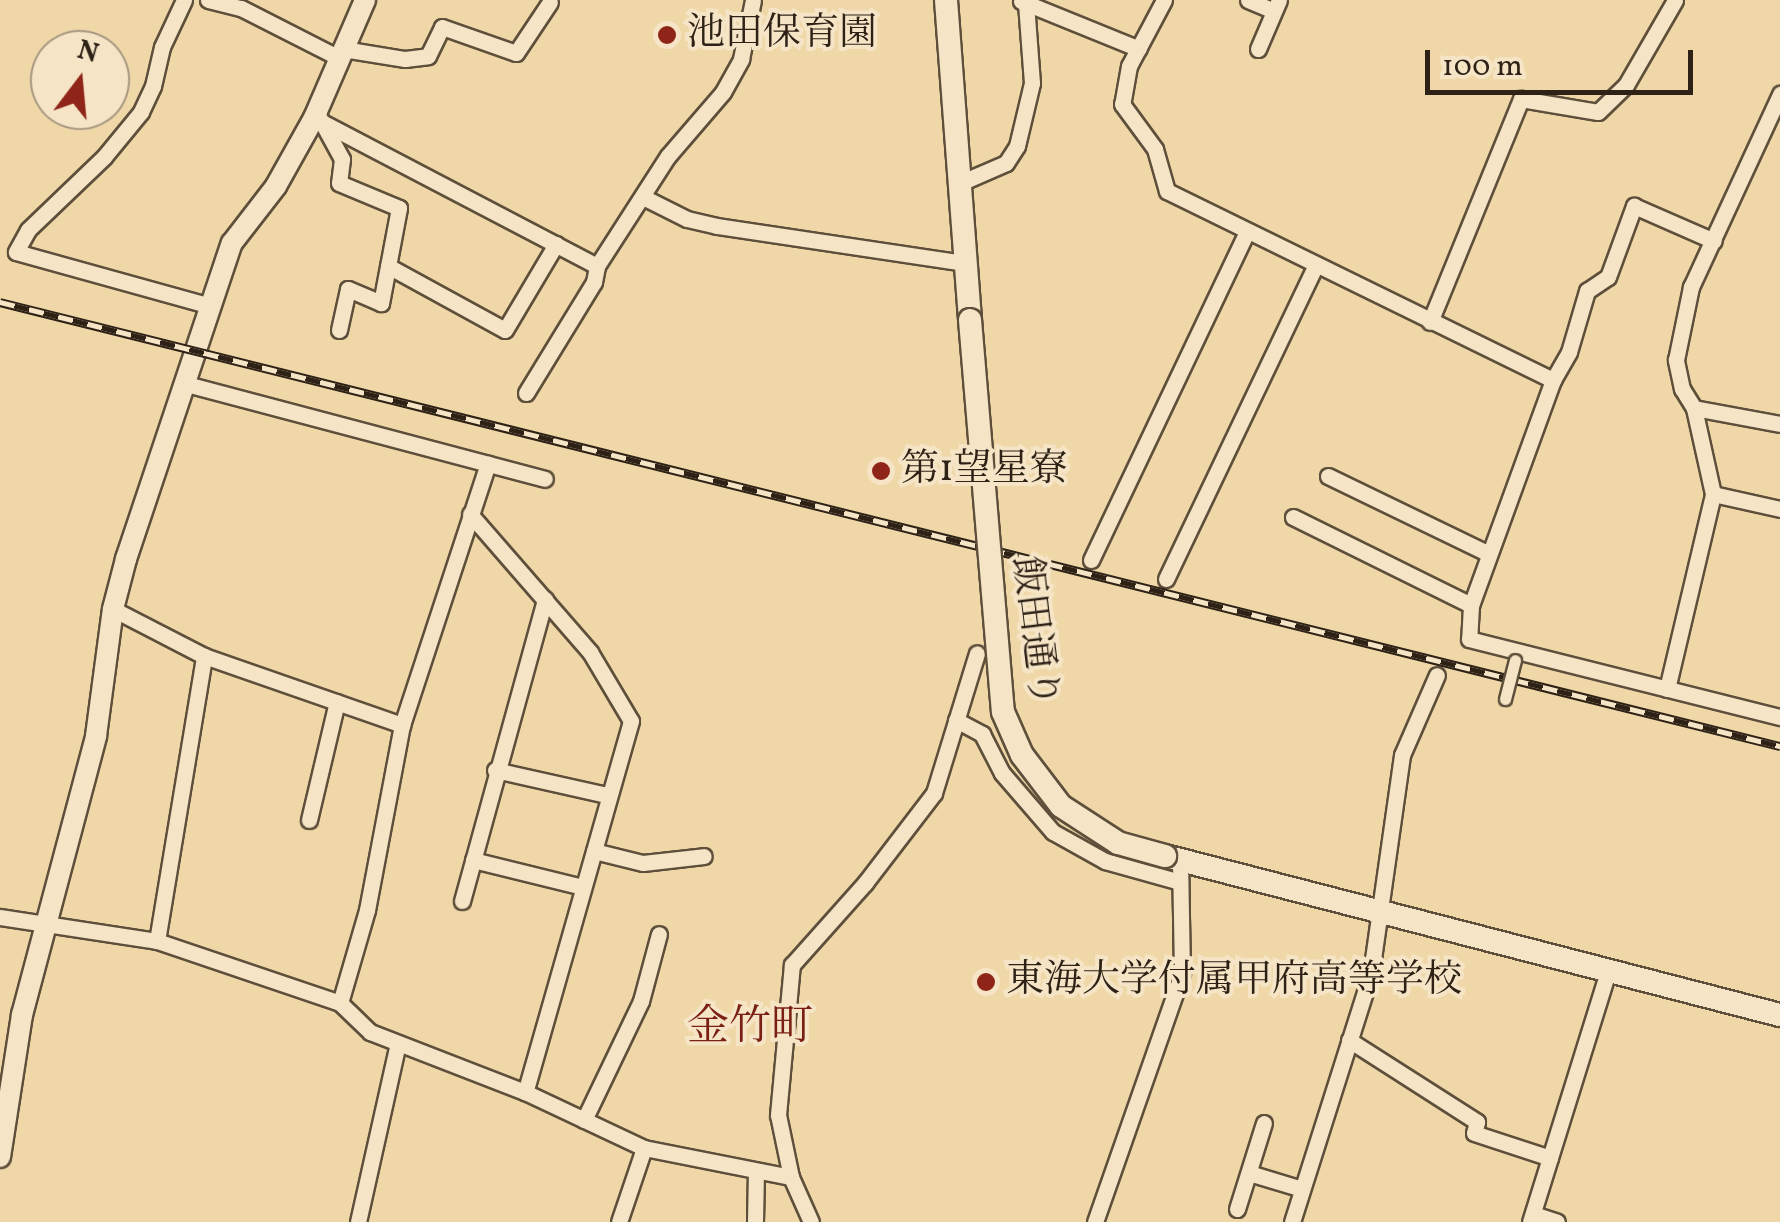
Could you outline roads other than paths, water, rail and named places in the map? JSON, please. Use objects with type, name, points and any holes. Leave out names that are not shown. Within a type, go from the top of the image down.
[{"type":"main road","name":"飯田通り","points":[[946,0],[1003,712],[1022,756],[1061,806],[1118,842],[1175,866],[1381,911],[1780,1015]]},
{"type":"street","points":[[184,0],[162,47],[153,86],[141,112],[104,157],[28,230],[16,252],[210,306]]},
{"type":"street","points":[[208,0],[241,8],[341,53],[405,59],[428,56],[442,27],[516,53],[550,2]]},
{"type":"street","points":[[0,1158],[22,1015],[96,736],[113,609],[232,243],[276,186],[316,117],[366,0]]},
{"type":"street","points":[[526,393],[594,282],[597,266],[668,156],[724,92],[740,60],[752,0]]},
{"type":"street","points":[[1164,0],[1128,66],[1122,104],[1154,149],[1167,191],[1553,380]]},
{"type":"street","points":[[1248,0],[1276,6],[1258,49]]},
{"type":"street","points":[[1430,322],[1520,100],[1598,112],[1626,85],[1675,0]]},
{"type":"street","points":[[960,183],[1006,163],[1017,146],[1032,83],[1022,2],[1138,50]]},
{"type":"street","points":[[1667,689],[1713,494],[1694,408],[1682,389],[1676,360],[1691,287],[1780,94]]},
{"type":"street","points":[[316,117],[597,266]]},
{"type":"street","points":[[316,117],[342,159],[338,183],[399,208],[382,303],[348,289],[340,330]]},
{"type":"street","points":[[643,198],[702,222],[966,263]]},
{"type":"street","points":[[1714,241],[1634,206],[1608,277],[1586,291],[1569,352],[1553,380],[1471,605],[1469,638],[1780,717]]},
{"type":"street","points":[[1090,560],[1247,231]]},
{"type":"street","points":[[388,266],[505,330],[556,244]]},
{"type":"street","points":[[1166,579],[1316,266]]},
{"type":"street","points":[[186,384],[545,479]]},
{"type":"street","points":[[1694,408],[1780,424]]},
{"type":"street","points":[[340,1003],[367,910],[402,725],[488,464]]},
{"type":"street","points":[[1328,476],[1489,554]]},
{"type":"street","points":[[1713,494],[1780,510]]},
{"type":"street","points":[[470,514],[590,652],[631,722],[524,1092]]},
{"type":"street","points":[[1293,517],[1471,605]]},
{"type":"street","points":[[462,901],[545,598]]},
{"type":"street","points":[[113,609],[204,656],[402,725]]},
{"type":"street","points":[[811,1222],[791,1178],[778,1115],[792,965],[866,884],[934,793],[977,653]]},
{"type":"street","points":[[157,941],[204,656]]},
{"type":"street","points":[[1505,699],[1515,660]]},
{"type":"street","points":[[1292,1222],[1371,973],[1402,755],[1437,675]]},
{"type":"street","points":[[309,820],[337,702]]},
{"type":"street","points":[[956,720],[982,734],[1002,774],[1053,832],[1106,861],[1175,866],[1182,973],[1096,1222]]},
{"type":"street","points":[[495,770],[608,795]]},
{"type":"street","points":[[594,852],[642,863],[704,856]]},
{"type":"street","points":[[473,860],[583,887]]},
{"type":"street","points":[[0,917],[157,941],[340,1003],[370,1032],[524,1092],[644,1148],[791,1178]]},
{"type":"street","points":[[584,1120],[641,1001],[659,934]]},
{"type":"street","points":[[1557,1222],[1532,1218],[1608,972]]},
{"type":"street","points":[[1349,1040],[1478,1122],[1474,1133],[1550,1158]]},
{"type":"street","points":[[358,1222],[398,1042]]},
{"type":"street","points":[[1237,1209],[1264,1123]]},
{"type":"street","points":[[619,1222],[644,1148]]},
{"type":"street","points":[[755,1222],[756,1172]]},
{"type":"street","points":[[1248,1173],[1302,1190]]},
{"type":"railway","points":[[0,302],[1780,746]]},
{"type":"place","name":"池田保育園","points":[[667,35]]},
{"type":"place","name":"第1望星寮","points":[[881,471]]},
{"type":"place","name":"東海大学付属甲府高等学校","points":[[986,982]]},
{"type":"district","name":"金竹町","points":[[750,1029]]}]
